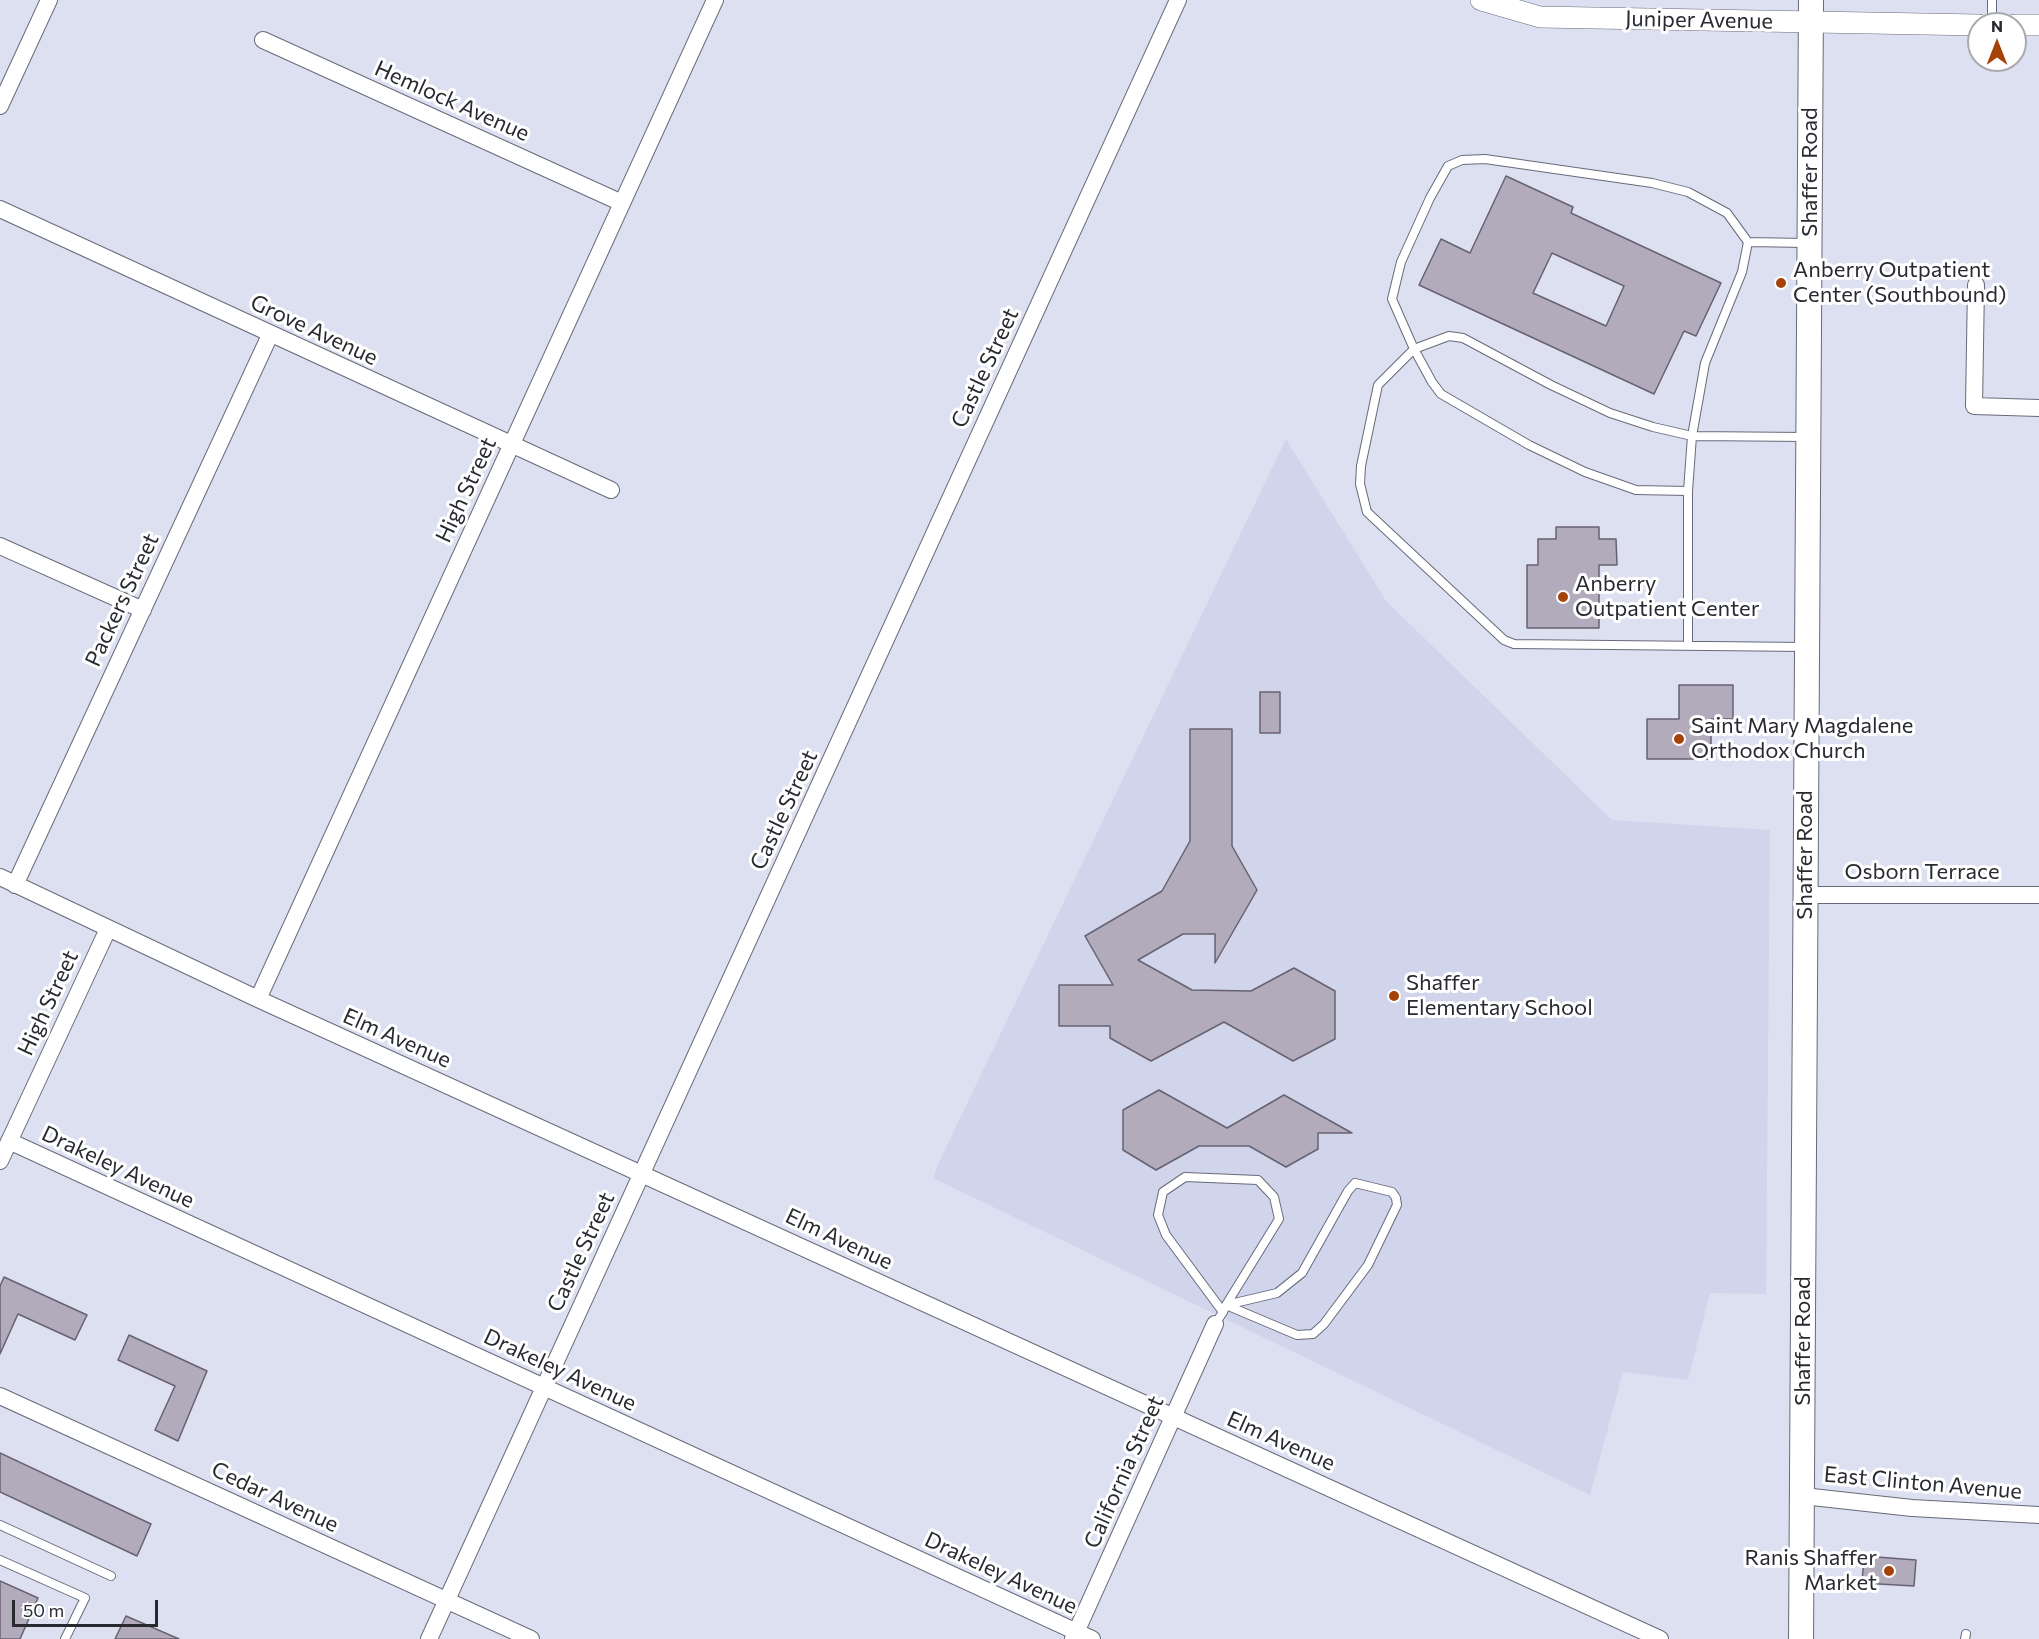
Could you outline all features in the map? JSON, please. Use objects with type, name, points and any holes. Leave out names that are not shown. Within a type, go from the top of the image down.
[{"type":"main road","name":"Shaffer Road","points":[[1801,1639],[1811,11]]},
{"type":"street","points":[[0,106],[49,0]]},
{"type":"street","name":"High Street","points":[[258,999],[715,0]]},
{"type":"street","name":"Castle Street","points":[[429,1639],[1178,0]]},
{"type":"street","name":"Juniper Avenue","points":[[1481,0],[1540,17],[1811,11],[1967,24]]},
{"type":"street","name":"Hemlock Avenue","points":[[263,40],[622,204]]},
{"type":"street","name":"Grove Avenue","points":[[0,209],[610,490]]},
{"type":"street","points":[[1976,285],[1974,406],[2039,408]]},
{"type":"street","name":"Packers Street","points":[[8,881],[143,610],[270,335]]},
{"type":"street","points":[[0,546],[143,610]]},
{"type":"street","name":"Elm Avenue","points":[[8,881],[258,999],[1660,1639]]},
{"type":"street","name":"Osborn Terrace","points":[[1805,895],[2039,895]]},
{"type":"street","name":"High Street","points":[[0,1161],[108,928]]},
{"type":"street","name":"Drakeley Avenue","points":[[9,1141],[1074,1635],[1092,1639]]},
{"type":"street","name":"California Street","points":[[1074,1635],[1221,1314]]},
{"type":"street","name":"Cedar Avenue","points":[[0,1396],[531,1639]]},
{"type":"street","name":"East Clinton Avenue","points":[[1803,1496],[1912,1508],[2039,1515]]},
{"type":"lane","points":[[1688,492],[1636,490],[1585,472],[1529,445],[1442,394],[1432,382],[1414,349],[1392,299],[1401,262],[1430,198],[1448,166],[1462,160],[1485,159],[1611,176],[1688,192],[1727,213],[1748,242],[1742,272],[1705,363],[1692,436],[1688,492],[1688,646]]},
{"type":"lane","points":[[1748,242],[1809,243]]},
{"type":"lane","points":[[1807,647],[1522,644],[1504,640],[1367,512],[1360,484],[1378,385],[1414,349],[1449,336],[1463,338],[1551,386],[1610,413],[1653,428],[1692,436],[1808,436]]},
{"type":"lane","points":[[1221,1314],[1277,1293],[1302,1273],[1348,1191],[1355,1183],[1392,1192],[1397,1205],[1368,1265],[1314,1334],[1298,1335],[1221,1314],[1166,1235],[1158,1215],[1162,1192],[1185,1178],[1258,1180],[1274,1197],[1279,1220],[1221,1314]]},
{"type":"lane","points":[[0,1525],[111,1576]]},
{"type":"lane","points":[[0,1560],[85,1598],[65,1639]]},
{"type":"shaded area","name":"Shaffer Elementary School","points":[[1286,439],[1386,601],[1612,820],[1770,830],[1766,1294],[1710,1293],[1688,1380],[1623,1372],[1590,1495],[933,1178]]},
{"type":"building","points":[[1506,176],[1573,207],[1571,213],[1721,283],[1696,336],[1684,331],[1654,394],[1419,285],[1441,239],[1470,253]],"holes":[[[1552,253],[1624,286],[1606,326],[1533,293]]]},
{"type":"building","name":"Anberry Outpatient Center","points":[[1556,527],[1599,527],[1599,539],[1616,539],[1617,565],[1599,565],[1599,628],[1527,628],[1527,565],[1538,565],[1538,539],[1556,539]]},
{"type":"building","name":"Saint Mary Magdalene Orthodox Church","points":[[1679,685],[1733,685],[1733,719],[1711,719],[1711,759],[1647,759],[1647,719],[1679,719]]},
{"type":"building","points":[[1260,692],[1280,692],[1280,733],[1260,733]]},
{"type":"building","points":[[1190,729],[1232,729],[1232,846],[1257,890],[1215,963],[1215,934],[1183,934],[1138,960],[1192,990],[1251,991],[1294,968],[1335,991],[1335,1039],[1293,1061],[1224,1022],[1151,1061],[1110,1038],[1110,1026],[1059,1026],[1059,985],[1113,985],[1085,936],[1162,891],[1190,841]]},
{"type":"building","points":[[1159,1090],[1227,1128],[1284,1095],[1352,1133],[1318,1133],[1318,1149],[1286,1167],[1249,1146],[1199,1146],[1156,1170],[1123,1150],[1123,1110]]},
{"type":"building","points":[[4,1277],[87,1315],[75,1340],[18,1314],[0,1354],[0,1286]]},
{"type":"building","points":[[129,1335],[207,1371],[178,1441],[155,1430],[175,1386],[118,1360]]},
{"type":"building","points":[[0,1453],[151,1524],[137,1556],[0,1492]]},
{"type":"building","name":"Ranis Shaffer Market","points":[[1864,1556],[1916,1560],[1914,1586],[1862,1583]]},
{"type":"building","points":[[0,1581],[38,1598],[20,1639],[0,1639]]},
{"type":"building","points":[[126,1616],[179,1639],[115,1639]]},
{"type":"place","name":"Anberry Outpatient Center (Southbound)","points":[[1781,283]]},
{"type":"place","name":"Anberry Outpatient Center","points":[[1563,597]]},
{"type":"place","name":"Saint Mary Magdalene Orthodox Church","points":[[1679,739]]},
{"type":"place","name":"Shaffer Elementary School","points":[[1394,996]]},
{"type":"place","name":"Ranis Shaffer Market","points":[[1889,1571]]}]
